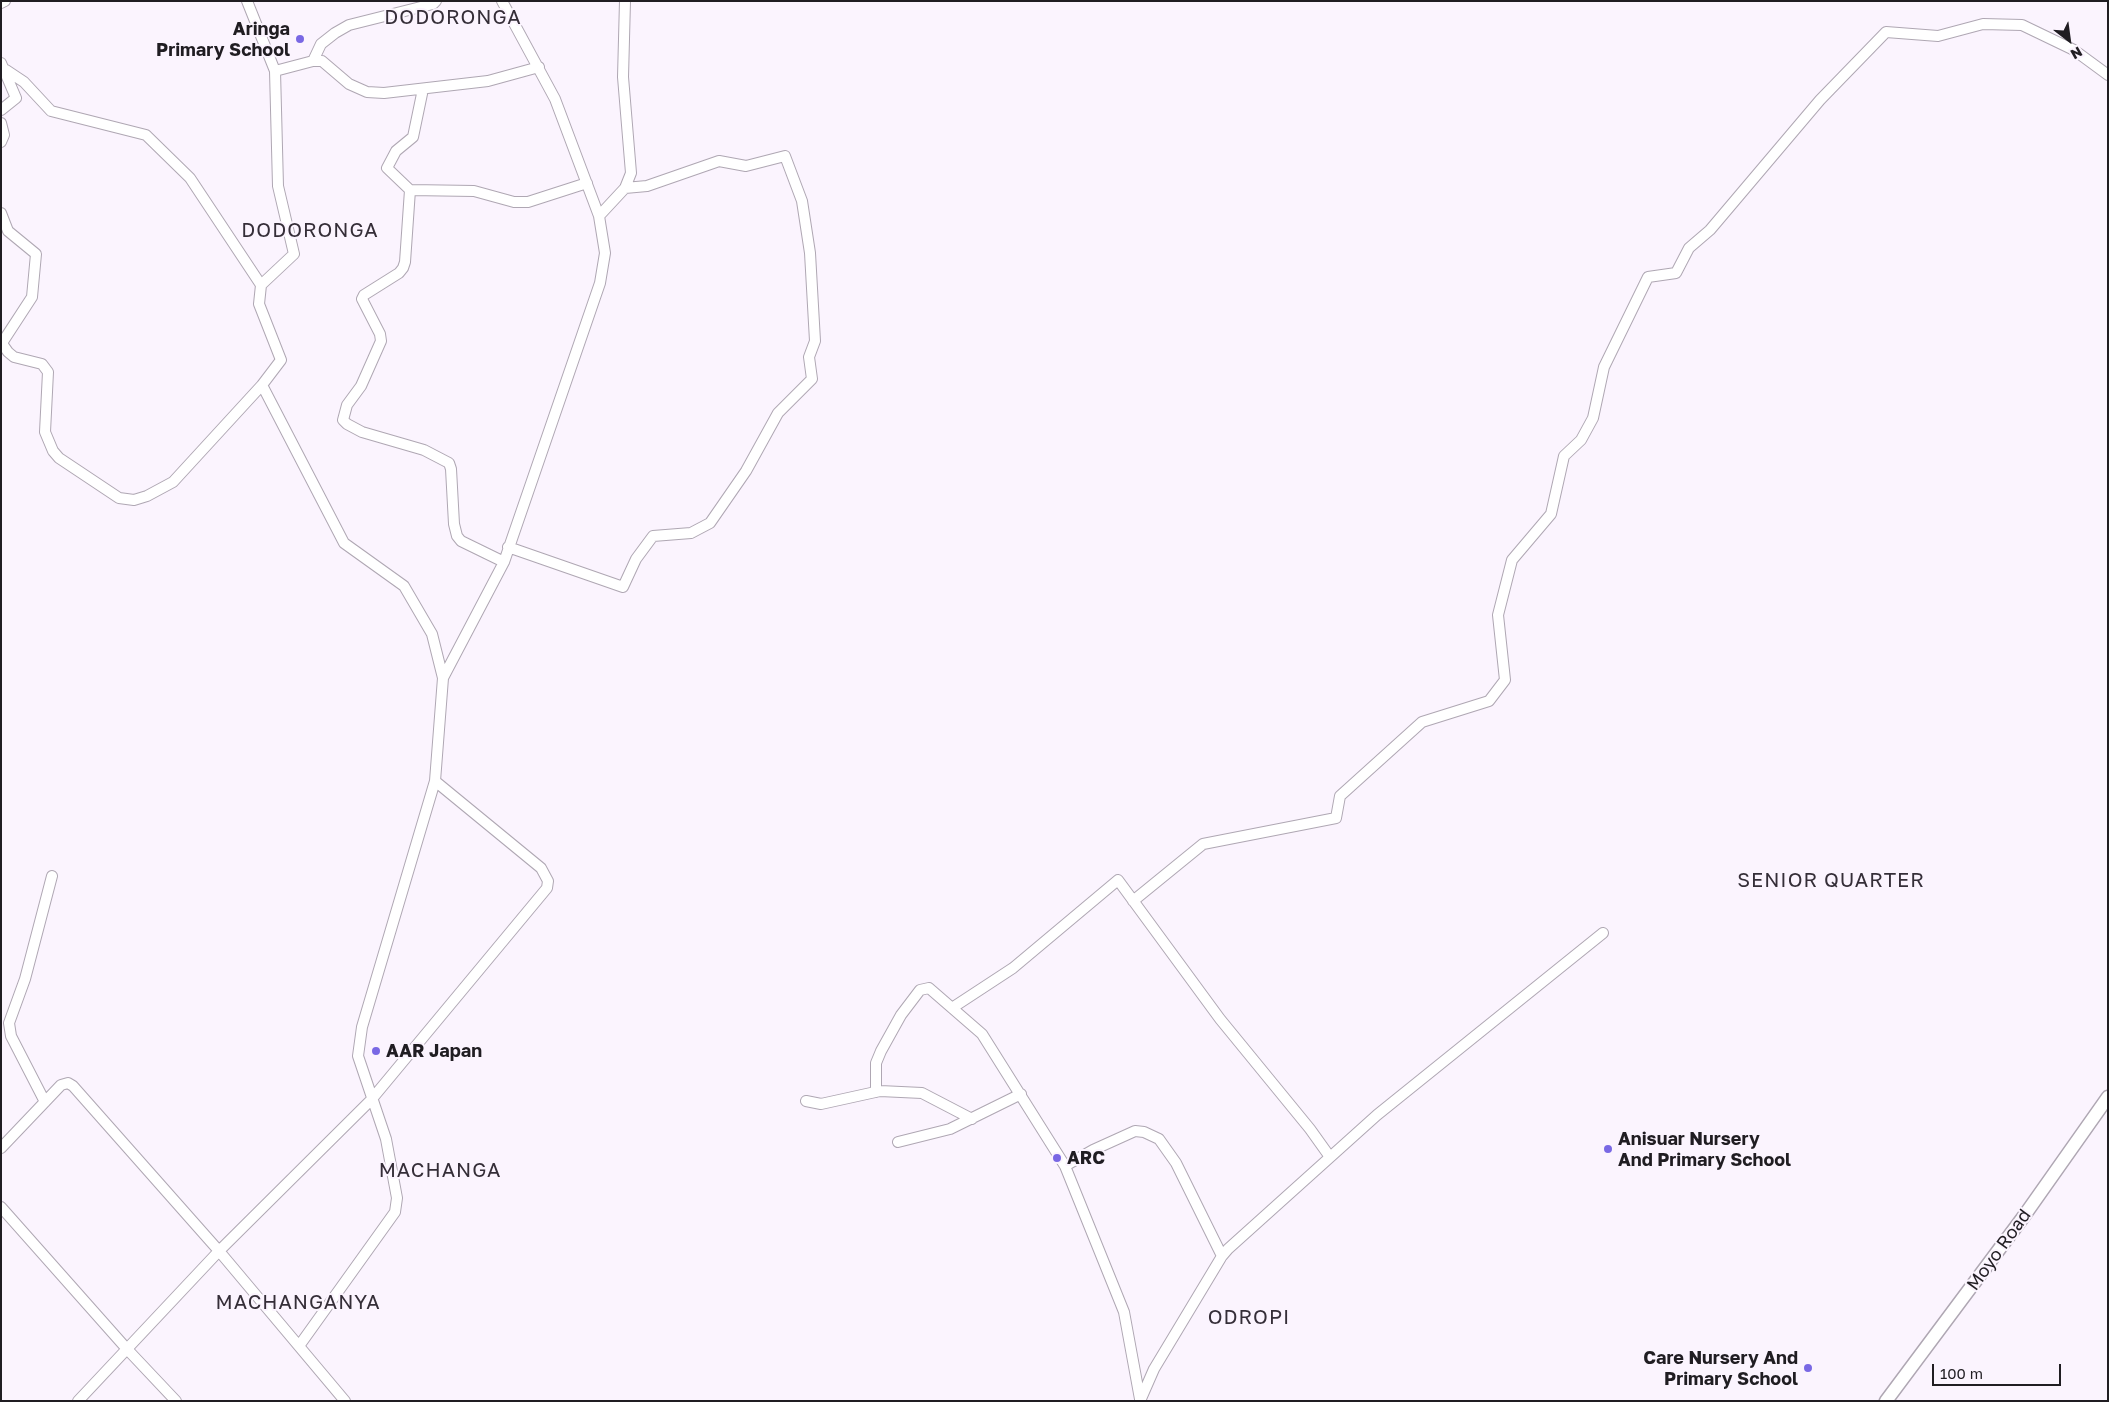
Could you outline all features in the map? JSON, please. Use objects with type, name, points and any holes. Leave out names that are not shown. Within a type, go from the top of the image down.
[{"type":"main road","name":"Moyo Road","points":[[1886,1401],[2018,1224],[2108,1096]]},
{"type":"street","points":[[1,3],[5,1]]},
{"type":"street","points":[[247,1],[275,71],[278,186],[294,254],[261,285]]},
{"type":"street","points":[[314,61],[321,44],[349,25],[433,4],[436,1]]},
{"type":"street","points":[[443,678],[504,562],[600,284],[605,254],[599,216],[555,99],[502,1]]},
{"type":"street","points":[[599,216],[625,188],[631,173],[623,77],[625,1]]},
{"type":"street","points":[[1133,901],[1203,844],[1336,818],[1340,796],[1422,722],[1489,701],[1506,680],[1498,615],[1512,560],[1551,514],[1564,456],[1582,440],[1593,418],[1604,367],[1648,277],[1676,273],[1689,248],[1710,230],[1820,100],[1886,32],[1938,36],[1983,24],[2022,25],[2074,50],[2108,75]]},
{"type":"street","points":[[275,71],[314,61],[322,61],[349,84],[367,92],[384,93],[488,81],[539,67]]},
{"type":"street","points":[[1,110],[16,98],[4,67]]},
{"type":"street","points":[[1,213],[8,231],[36,254],[32,297],[2,342],[8,352],[14,357],[42,364],[48,372],[45,432],[53,451],[59,458],[119,498],[134,500],[147,496],[173,482],[262,385],[281,360],[259,304],[261,285],[190,178],[146,135],[51,111],[24,82],[4,67]]},
{"type":"street","points":[[423,90],[413,137],[396,151],[388,168],[410,190],[474,190],[514,202],[528,202],[587,183]]},
{"type":"street","points":[[1,123],[4,135],[1,142]]},
{"type":"street","points":[[508,547],[623,588],[636,559],[653,536],[691,533],[710,523],[746,471],[778,413],[812,379],[809,357],[815,341],[810,253],[802,201],[785,156],[746,166],[719,161],[647,186],[625,188]]},
{"type":"street","points":[[410,190],[403,268],[399,273],[364,295],[362,299],[380,334],[381,341],[361,386],[348,405],[343,420],[362,432],[424,450],[449,463],[451,469],[454,524],[457,536],[461,541],[504,562]]},
{"type":"street","points":[[262,385],[344,544],[404,586],[432,634],[443,678],[434,781],[362,1028],[358,1056],[371,1100],[386,1139],[397,1198],[395,1212],[299,1346]]},
{"type":"street","points":[[84,1399],[126,1348],[371,1100],[547,888],[548,881],[541,868],[434,781]]},
{"type":"street","points":[[45,1102],[11,1036],[9,1023],[25,979],[52,876]]},
{"type":"street","points":[[952,1008],[1013,968],[1118,880],[1220,1019],[1310,1129],[1330,1157]]},
{"type":"street","points":[[1140,1400],[1154,1369],[1222,1256],[1377,1115],[1603,933]]},
{"type":"street","points":[[876,1092],[876,1063],[881,1051],[900,1015],[920,990],[929,988],[982,1034],[1065,1166],[1124,1312],[1140,1400]]},
{"type":"street","points":[[1,1148],[61,1085],[68,1083],[73,1086],[219,1252],[345,1401]]},
{"type":"street","points":[[806,1101],[821,1104],[876,1092],[922,1092],[972,1119]]},
{"type":"street","points":[[898,1142],[938,1133],[972,1119],[1021,1094]]},
{"type":"street","points":[[1065,1166],[1100,1146],[1135,1131],[1144,1132],[1159,1139],[1176,1163],[1222,1256]]},
{"type":"street","points":[[1,1208],[176,1401]]},
{"type":"place","name":"Aringa Primary School","points":[[300,39]]},
{"type":"place","name":"AAR Japan","points":[[376,1051]]},
{"type":"place","name":"Anisuar Nursery And Primary School","points":[[1608,1149]]},
{"type":"place","name":"ARC","points":[[1057,1158]]},
{"type":"place","name":"Care Nursery And Primary School","points":[[1808,1368]]},
{"type":"district","name":"DODORONGA","points":[[453,18]]},
{"type":"district","name":"DODORONGA","points":[[310,231]]},
{"type":"district","name":"SENIOR QUARTER","points":[[1831,881]]},
{"type":"district","name":"MACHANGA","points":[[440,1171]]},
{"type":"district","name":"MACHANGANYA","points":[[298,1303]]},
{"type":"district","name":"ODROPI","points":[[1249,1318]]}]
